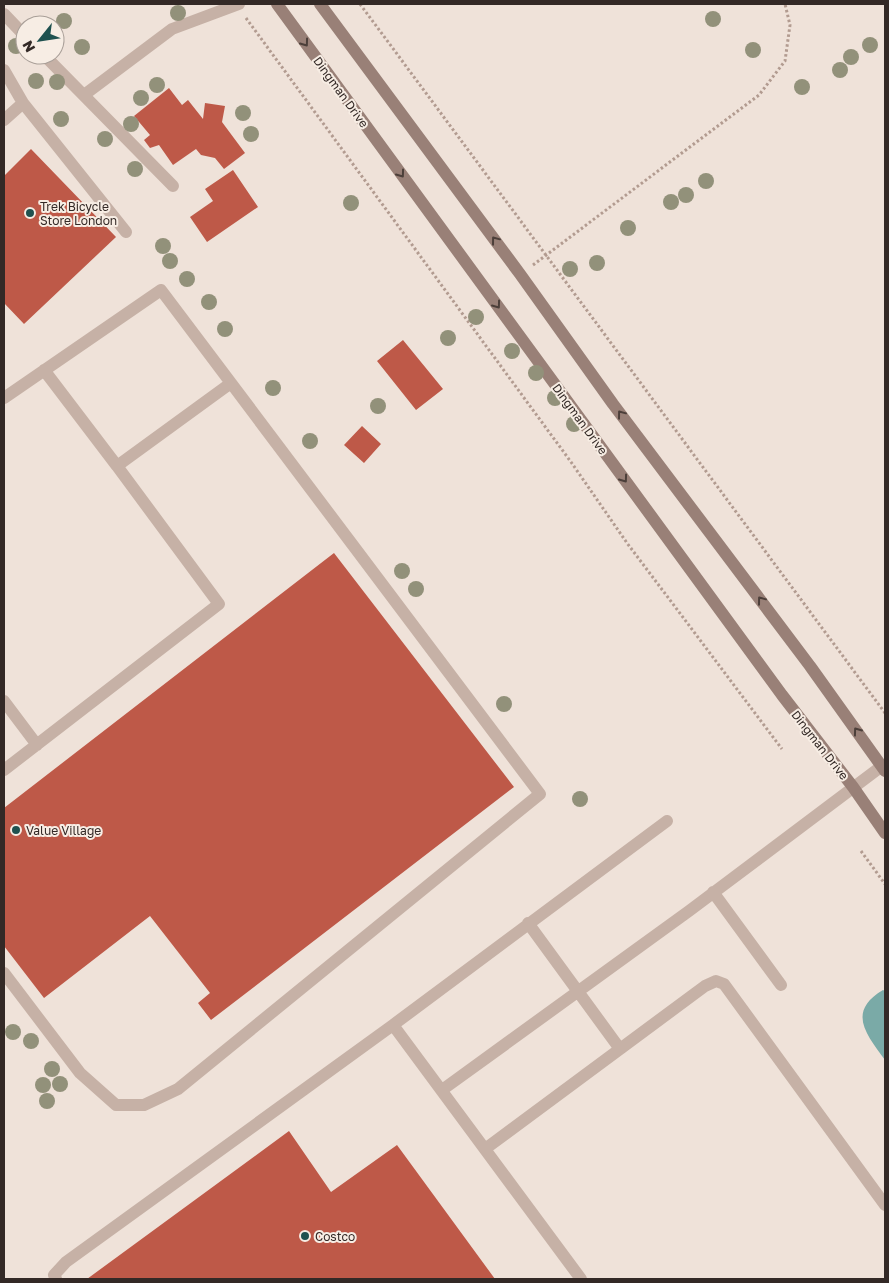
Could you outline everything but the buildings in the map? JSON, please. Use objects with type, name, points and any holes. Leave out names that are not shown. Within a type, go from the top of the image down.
[{"type":"main road","name":"Dingman Drive","points":[[276,4],[782,695],[853,787],[885,834]]},
{"type":"main road","points":[[320,4],[520,274],[619,412],[810,666],[884,769]]},
{"type":"lane","points":[[84,95],[172,29],[238,4]]},
{"type":"lane","points":[[4,14],[15,26]]},
{"type":"lane","points":[[54,65],[173,186]]},
{"type":"lane","points":[[4,70],[23,103],[126,232]]},
{"type":"lane","points":[[4,120],[23,103]]},
{"type":"lane","points":[[4,398],[161,290],[540,794],[178,1089],[144,1105],[116,1104],[80,1073],[4,973]]},
{"type":"lane","points":[[4,770],[219,604],[44,370]]},
{"type":"lane","points":[[117,466],[230,382]]},
{"type":"lane","points":[[4,701],[37,744]]},
{"type":"lane","points":[[442,1090],[801,828],[853,787],[884,769]]},
{"type":"lane","points":[[56,1279],[54,1274],[66,1262],[393,1025],[667,821]]},
{"type":"lane","points":[[713,892],[781,985]]},
{"type":"lane","points":[[528,923],[620,1048]]},
{"type":"lane","points":[[485,1149],[705,986],[716,981],[724,984],[885,1205]]},
{"type":"lane","points":[[393,1025],[581,1279]]},
{"type":"path","points":[[238,4],[571,462],[627,543],[782,749]]},
{"type":"path","points":[[360,4],[885,713]]},
{"type":"path","points":[[520,274],[759,95],[785,61],[790,25],[785,4]]},
{"type":"path","points":[[861,851],[885,884]]},
{"type":"water","points":[[883,990],[885,991],[885,1060],[872,1042],[863,1024],[865,1007],[872,998]]},
{"type":"place","name":"Trek Bicycle Store London","points":[[30,213]]},
{"type":"place","name":"Value Village","points":[[16,830]]},
{"type":"place","name":"Costco","points":[[305,1236]]}]
